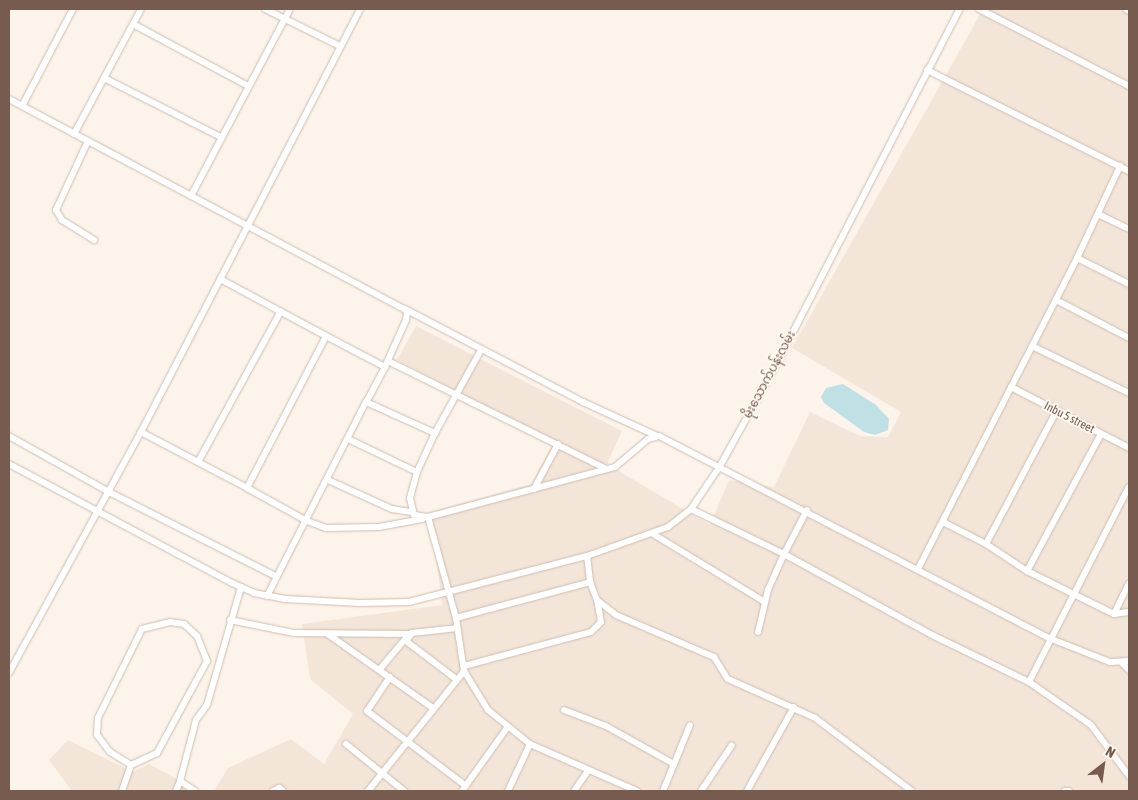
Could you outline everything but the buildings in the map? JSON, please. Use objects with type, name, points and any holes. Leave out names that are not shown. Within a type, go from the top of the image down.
[{"type":"street","points":[[22,106],[73,9]]},
{"type":"street","points":[[74,134],[141,9]]},
{"type":"street","points":[[265,9],[340,46]]},
{"type":"street","points":[[192,194],[290,9]]},
{"type":"street","points":[[9,673],[141,432],[360,9]]},
{"type":"street","name":"မိုးသောက်ပန်းလမ်း","points":[[9,464],[241,587],[267,596],[385,604],[449,592],[587,556],[653,534],[691,509],[720,466],[776,365],[960,9]]},
{"type":"street","points":[[980,9],[1129,86]]},
{"type":"street","points":[[133,24],[248,86]]},
{"type":"street","points":[[927,70],[1129,171]]},
{"type":"street","points":[[104,78],[221,137]]},
{"type":"street","points":[[9,99],[192,194],[481,350],[807,510],[1049,638],[1094,657],[1126,662],[1129,670]]},
{"type":"street","points":[[88,141],[56,210],[62,220],[94,240]]},
{"type":"street","points":[[918,569],[1010,386],[1078,258],[1120,166]]},
{"type":"street","points":[[1098,214],[1129,229]]},
{"type":"street","points":[[1078,258],[1129,284]]},
{"type":"street","points":[[220,278],[326,336],[456,394],[607,469]]},
{"type":"street","points":[[1056,300],[1129,338]]},
{"type":"street","points":[[267,596],[386,364],[406,320],[407,312],[404,309]]},
{"type":"street","points":[[198,462],[281,311]]},
{"type":"street","points":[[247,488],[326,336]]},
{"type":"street","points":[[1032,346],[1129,393]]},
{"type":"street","points":[[412,512],[410,498],[417,472],[435,432],[481,350]]},
{"type":"street","name":"Inbu 5 street","points":[[1010,386],[1056,412],[1129,448]]},
{"type":"street","points":[[366,402],[435,432]]},
{"type":"street","points":[[986,544],[1056,412]]},
{"type":"street","points":[[141,432],[307,521],[326,528],[352,530],[428,517],[607,469],[624,461],[648,439],[659,436]]},
{"type":"street","points":[[1027,571],[1101,434]]},
{"type":"street","points":[[9,436],[109,492],[277,577]]},
{"type":"street","points":[[348,439],[417,472]]},
{"type":"street","points":[[534,489],[558,444]]},
{"type":"street","points":[[328,480],[392,509],[412,512],[417,517],[428,517]]},
{"type":"street","points":[[1028,682],[1049,638],[1129,487]]},
{"type":"street","points":[[691,509],[784,554],[930,634],[1028,682],[1091,725],[1129,776]]},
{"type":"street","points":[[758,632],[765,602],[784,554],[807,510]]},
{"type":"street","points":[[428,517],[456,618],[464,668],[488,710],[507,728],[530,744],[637,791]]},
{"type":"street","points":[[943,522],[986,544],[1027,571],[1072,594],[1114,614],[1129,612]]},
{"type":"street","points":[[653,534],[765,602]]},
{"type":"street","points":[[368,791],[464,668],[592,632],[601,622],[597,600],[590,582],[587,556]]},
{"type":"street","points":[[456,618],[590,582]]},
{"type":"street","points":[[1114,614],[1129,583]]},
{"type":"street","points":[[176,791],[196,720],[207,705],[241,587]]},
{"type":"street","points":[[597,600],[616,615],[714,657],[728,679],[815,718],[912,791]]},
{"type":"street","points":[[230,620],[294,633],[329,635],[408,636],[458,628]]},
{"type":"street","points":[[122,791],[131,766],[158,753],[207,661],[197,636],[184,624],[170,622],[142,629],[98,718],[97,734],[110,752],[131,766]]},
{"type":"street","points":[[329,635],[380,669],[432,708]]},
{"type":"street","points":[[408,636],[407,643],[456,679]]},
{"type":"street","points":[[380,669],[408,636]]},
{"type":"street","points":[[390,677],[367,711],[464,789],[507,728]]},
{"type":"street","points":[[747,791],[794,707]]},
{"type":"street","points":[[564,710],[606,726],[674,764]]},
{"type":"street","points":[[663,791],[690,725]]},
{"type":"street","points":[[346,744],[404,791]]},
{"type":"street","points":[[508,791],[530,744]]},
{"type":"street","points":[[701,791],[732,745]]},
{"type":"street","points":[[574,791],[588,771]]},
{"type":"street","points":[[180,781],[195,791]]},
{"type":"street","points":[[273,791],[279,788],[283,791]]},
{"type":"shaded area","points":[[983,9],[1129,9],[1129,791],[214,791],[228,768],[291,739],[324,764],[353,714],[310,679],[302,624],[442,605],[431,512],[531,484],[554,442],[397,360],[416,326],[622,431],[607,464],[710,525],[729,480],[774,487],[810,412],[860,436],[888,437],[901,412],[792,348]]},
{"type":"shaded area","points":[[68,740],[133,772],[149,764],[200,791],[72,791],[49,760]]},
{"type":"water","points":[[843,384],[876,405],[889,419],[888,430],[875,435],[864,432],[824,403],[821,397],[826,388]]}]
